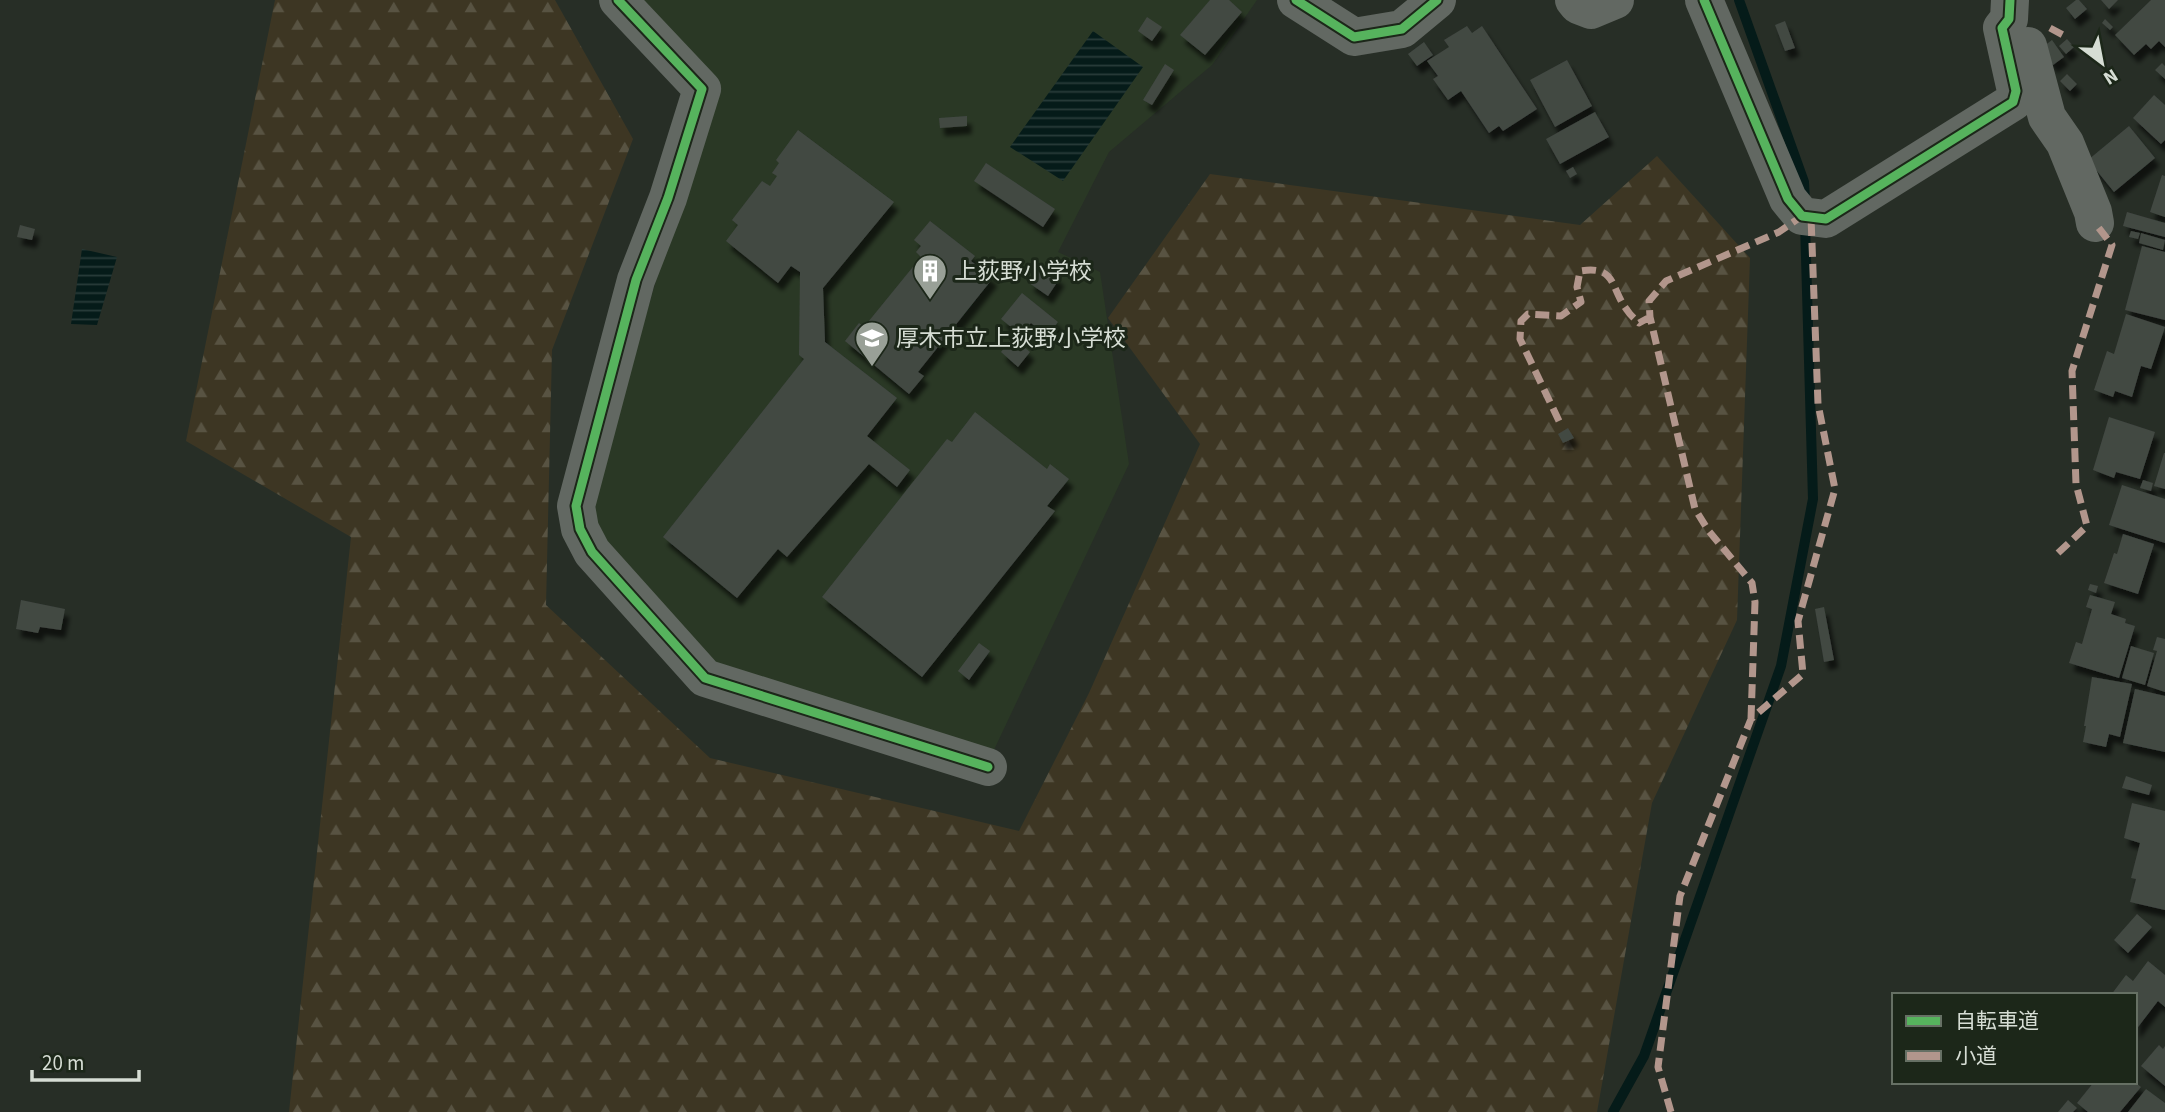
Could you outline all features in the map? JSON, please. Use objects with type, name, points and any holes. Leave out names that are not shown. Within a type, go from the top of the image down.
[{"type":"street","points":[[618,0],[702,89],[668,198],[636,280],[576,506],[580,529],[592,552],[705,678],[988,767]]},
{"type":"street","points":[[1296,0],[1354,37],[1402,29],[1437,0]]},
{"type":"street","points":[[1574,0],[1578,5],[1591,10],[1615,0]]},
{"type":"street","points":[[1704,0],[1788,200],[1802,216],[1826,219],[2013,102],[2015,91],[2001,28],[2009,19],[2009,7]]},
{"type":"street","points":[[2009,7],[2028,47],[2047,117],[2065,143],[2095,223]]},
{"type":"shaded area","name":"厚木市立上荻野小学校","points":[[639,0],[1257,0],[1212,65],[1109,152],[1058,252],[1100,272],[1129,464],[993,752],[710,665],[602,547],[589,502],[717,80]]},
{"type":"green space","points":[[275,0],[555,0],[633,139],[552,350],[546,605],[710,758],[1019,831],[1089,693],[1200,444],[1108,318],[1210,174],[1580,225],[1657,156],[1750,258],[1737,620],[1652,803],[1597,1112],[289,1112],[351,537],[186,441]]},
{"type":"water","points":[[1093,31],[1143,67],[1063,181],[1010,147]]},
{"type":"water","points":[[82,249],[117,257],[97,325],[71,324]]},
{"type":"building","points":[[1210,0],[1229,0],[1242,12],[1205,55],[1180,35]]},
{"type":"building","points":[[2076,0],[2087,9],[2075,19],[2066,8]]},
{"type":"building","points":[[2101,0],[2118,0],[2109,9]]},
{"type":"building","points":[[2151,0],[2165,0],[2165,47],[2159,41],[2151,49],[2146,44],[2134,55],[2115,35]]},
{"type":"building","points":[[1147,17],[1162,27],[1152,41],[1138,31]]},
{"type":"building","points":[[2105,19],[2113,27],[2110,30],[2102,23]]},
{"type":"building","points":[[1785,21],[1795,48],[1785,51],[1775,25]]},
{"type":"building","points":[[1467,26],[1472,33],[1482,26],[1537,109],[1503,131],[1499,126],[1489,133],[1461,91],[1448,100],[1433,79],[1438,76],[1427,61],[1449,47],[1444,40]]},
{"type":"building","points":[[2067,39],[2074,47],[2066,54],[2059,46]]},
{"type":"building","points":[[2052,40],[2064,57],[2053,65],[2040,49]]},
{"type":"building","points":[[1424,42],[1433,55],[1417,66],[1408,54]]},
{"type":"building","points":[[1567,60],[1592,106],[1555,127],[1530,80]]},
{"type":"building","points":[[2162,63],[2165,66],[2165,79],[2155,70]]},
{"type":"building","points":[[1165,64],[1174,70],[1152,105],[1143,100]]},
{"type":"building","points":[[2067,74],[2077,84],[2070,91],[2060,81]]},
{"type":"building","points":[[2154,95],[2165,105],[2165,140],[2161,144],[2133,118]]},
{"type":"building","points":[[1595,112],[1609,137],[1560,164],[1546,139]]},
{"type":"building","points":[[967,116],[967,126],[940,128],[939,118]]},
{"type":"building","points":[[2129,126],[2155,158],[2114,192],[2088,160]]},
{"type":"building","points":[[798,130],[894,202],[823,288],[825,342],[897,398],[867,436],[910,470],[897,487],[869,464],[787,557],[778,549],[737,598],[663,537],[804,359],[799,355],[800,272],[791,266],[778,283],[726,241],[738,225],[732,220],[762,181],[770,186],[777,176],[772,173],[779,163],[776,160]]},
{"type":"building","points":[[986,163],[1055,209],[1043,227],[974,181]]},
{"type":"building","points":[[1573,167],[1577,174],[1570,178],[1566,171]]},
{"type":"building","points":[[2162,175],[2165,176],[2165,217],[2150,212]]},
{"type":"building","points":[[2127,212],[2165,223],[2165,237],[2123,226]]},
{"type":"building","name":"上荻野小学校","points":[[930,221],[975,256],[971,261],[993,278],[918,372],[924,376],[909,394],[845,341],[859,323],[864,327],[921,257],[916,252],[921,246],[914,240]]},
{"type":"building","points":[[20,225],[35,229],[32,240],[17,237]]},
{"type":"building","points":[[2131,231],[2140,233],[2138,239],[2129,237]]},
{"type":"building","points":[[2141,233],[2165,240],[2163,250],[2139,243]]},
{"type":"building","points":[[2142,246],[2165,252],[2165,320],[2125,310]]},
{"type":"building","points":[[1041,265],[1060,278],[1048,296],[1029,283]]},
{"type":"building","points":[[1022,293],[1058,322],[1047,336],[1031,323],[1021,335],[1001,319]]},
{"type":"building","points":[[2126,314],[2165,327],[2151,369],[2141,366],[2132,397],[2115,391],[2113,397],[2094,390],[2107,351],[2114,354]]},
{"type":"building","points":[[1013,337],[1030,352],[1018,367],[1001,352]]},
{"type":"building","points":[[975,412],[1047,469],[1050,464],[1069,479],[1047,506],[1055,511],[922,677],[822,597],[947,439],[952,442]]},
{"type":"building","points":[[2109,417],[2155,432],[2140,479],[2116,472],[2114,478],[2093,470]]},
{"type":"building","points":[[1568,428],[1574,438],[1563,443],[1558,434]]},
{"type":"building","points":[[2165,453],[2165,489],[2154,486]]},
{"type":"building","points":[[2143,480],[2153,483],[2151,491],[2140,488]]},
{"type":"building","points":[[2122,485],[2165,499],[2165,543],[2109,525]]},
{"type":"building","points":[[2123,534],[2154,544],[2138,594],[2104,583]]},
{"type":"building","points":[[2090,584],[2098,586],[2096,593],[2088,590]]},
{"type":"building","points":[[2090,595],[2115,602],[2111,614],[2126,619],[2125,623],[2135,626],[2119,678],[2069,663],[2076,642],[2082,644],[2092,609],[2086,607]]},
{"type":"building","points":[[21,600],[65,609],[61,630],[40,627],[38,633],[16,629]]},
{"type":"building","points":[[1824,607],[1834,660],[1824,662],[1815,609]]},
{"type":"building","points":[[2157,637],[2165,639],[2165,692],[2147,686],[2157,651],[2153,650]]},
{"type":"building","points":[[979,643],[990,651],[969,680],[958,671]]},
{"type":"building","points":[[2131,646],[2154,653],[2145,685],[2122,678]]},
{"type":"building","points":[[2092,677],[2132,684],[2120,737],[2109,734],[2106,747],[2083,742]]},
{"type":"building","points":[[2135,689],[2165,696],[2165,752],[2123,743]]},
{"type":"building","points":[[2126,776],[2152,785],[2149,795],[2122,788]]},
{"type":"building","points":[[2132,803],[2165,811],[2165,910],[2130,902],[2136,879],[2131,878],[2140,843],[2124,838]]},
{"type":"building","points":[[2137,914],[2152,927],[2128,953],[2114,940]]},
{"type":"building","points":[[2148,961],[2165,975],[2165,1007],[2158,1001],[2137,1028],[2137,993],[2112,993],[2126,975],[2133,981]]},
{"type":"building","points":[[2159,1045],[2163,1049],[2165,1046],[2165,1086],[2141,1066]]},
{"type":"building","points":[[2092,1084],[2137,1084],[2141,1087],[2120,1112],[2088,1112],[2077,1103]]},
{"type":"building","points":[[2146,1089],[2165,1103],[2165,1112],[2128,1112]]},
{"type":"building","points":[[2068,1100],[2077,1108],[2073,1112],[2058,1112]]},
{"type":"waterway","points":[[1739,0],[1804,182],[1805,202]]},
{"type":"waterway","points":[[1613,1112],[1644,1056],[1781,666],[1813,499],[1805,222]]},
{"type":"marked path","points":[[2050,28],[2063,35]]},
{"type":"marked path","points":[[1751,719],[1755,602],[1752,583],[1708,530],[1695,509],[1650,317],[1649,301],[1666,281],[1779,232],[1802,216]]},
{"type":"marked path","points":[[1671,1112],[1658,1067],[1680,896],[1751,719],[1803,674],[1798,621],[1835,489],[1818,404],[1811,217]]},
{"type":"marked path","points":[[2058,553],[2087,526],[2076,484],[2072,371],[2112,245],[2095,223]]},
{"type":"marked path","points":[[1559,421],[1520,339],[1521,321],[1528,314],[1561,316],[1581,302],[1577,287],[1580,271],[1592,270],[1607,275],[1628,312],[1639,323],[1650,317]]},
{"type":"cycle path","points":[[618,0],[702,89],[668,198],[636,280],[576,506],[580,529],[592,552],[705,678],[988,767]]},
{"type":"cycle path","points":[[1296,0],[1354,37],[1402,29],[1437,0]]},
{"type":"cycle path","points":[[1704,0],[1788,199],[1802,216],[1826,219],[2013,102],[2016,91],[2002,28],[2009,19],[2010,0]]},
{"type":"place","name":"上荻野小学校","points":[[930,301]]},
{"type":"place","name":"厚木市立上荻野小学校","points":[[872,368]]}]
